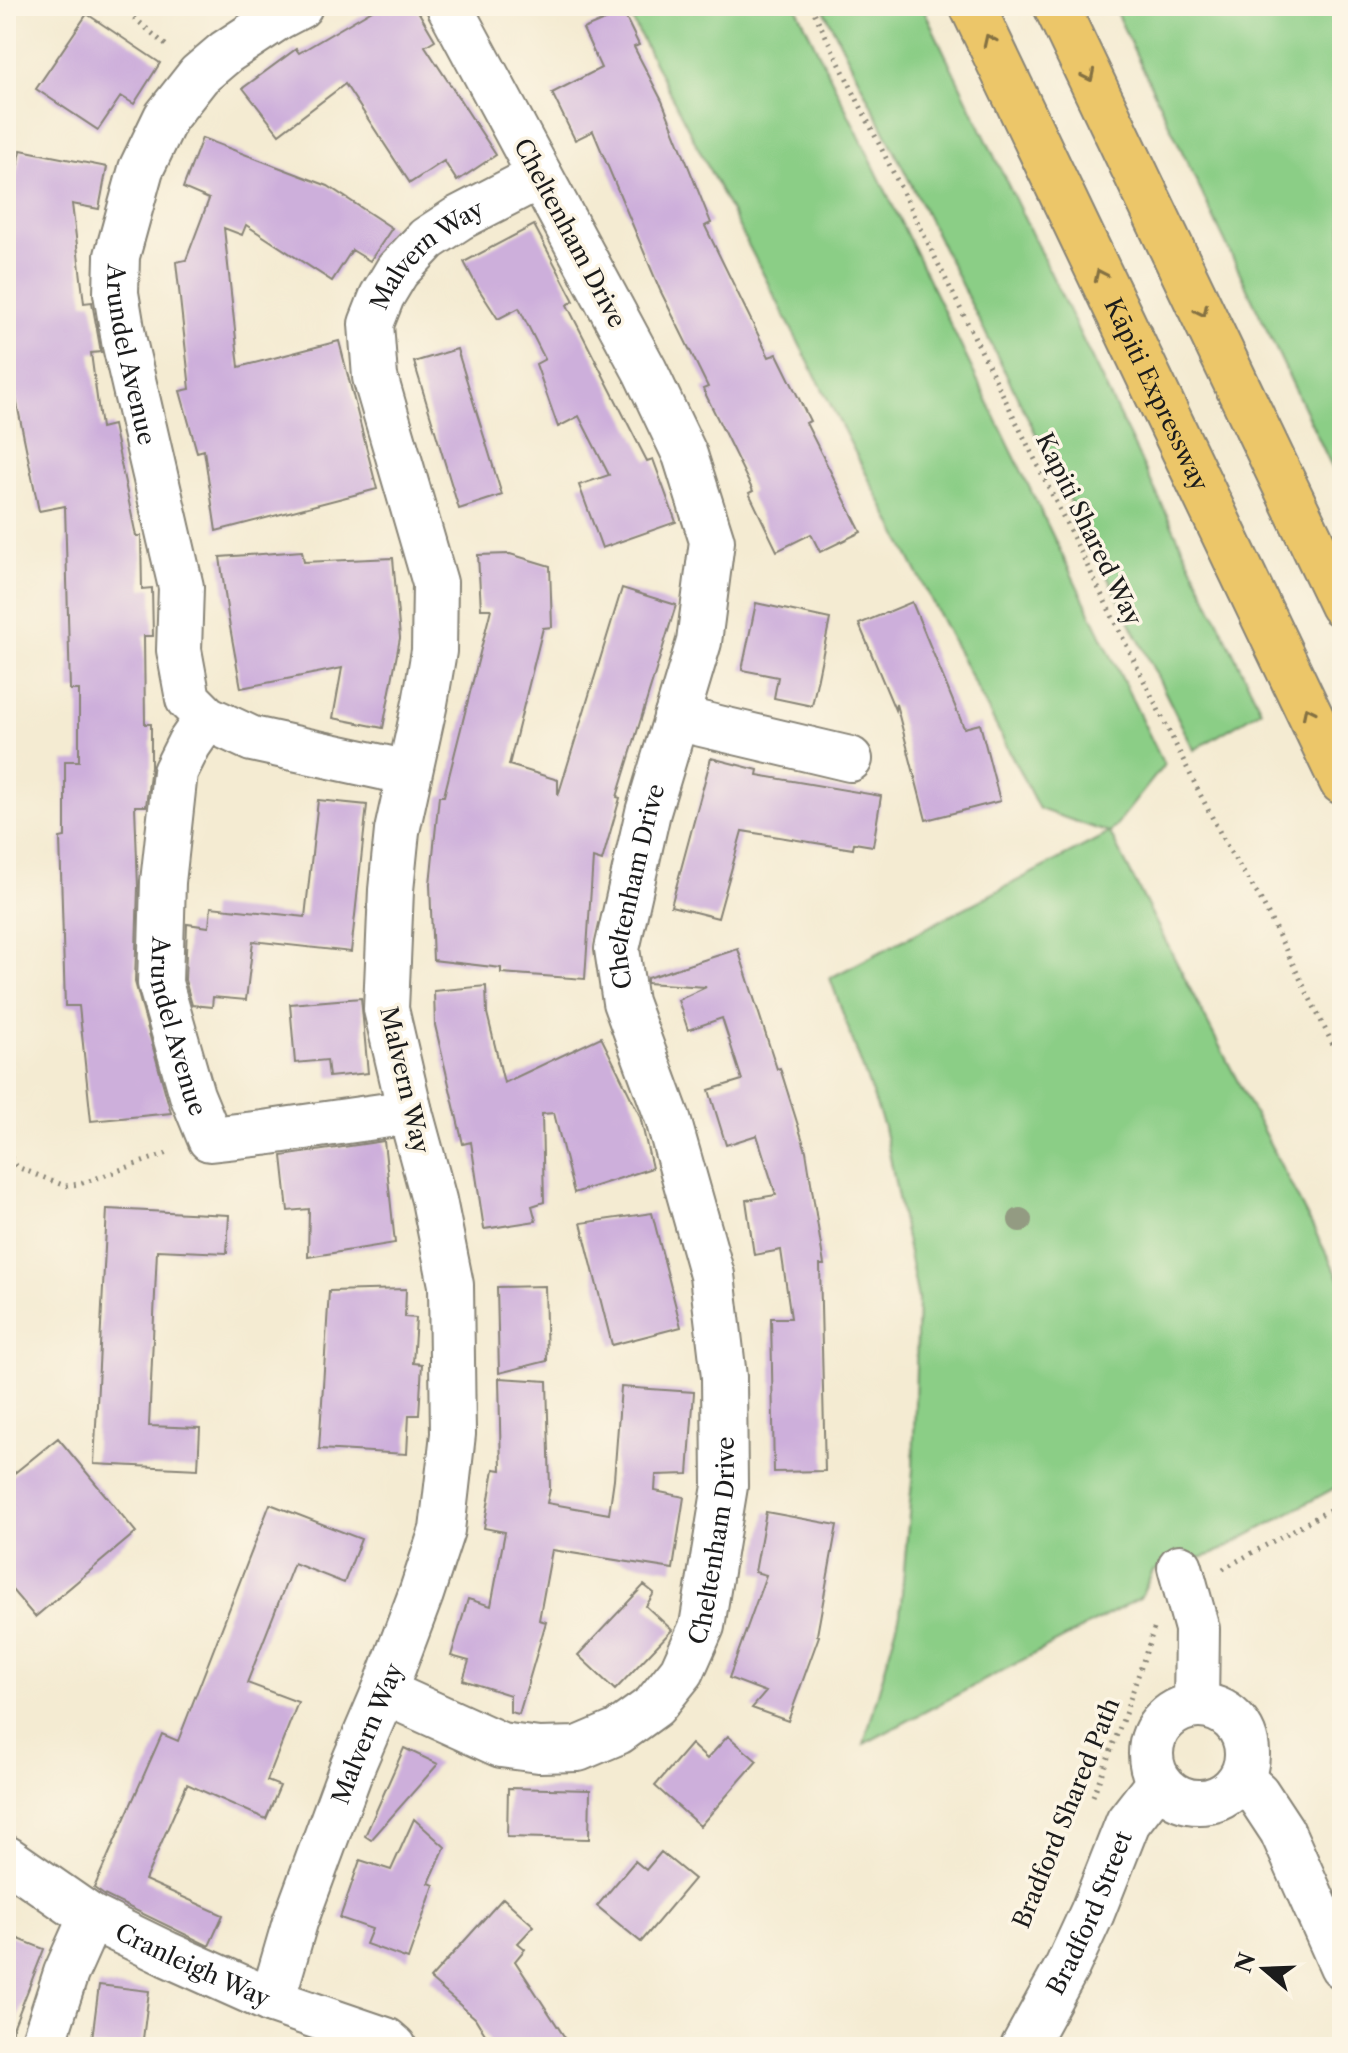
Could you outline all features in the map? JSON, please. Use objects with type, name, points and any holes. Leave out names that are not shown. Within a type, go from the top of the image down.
[{"type":"highway","name":"Kāpiti Expressway","points":[[972,6],[1342,782]]},
{"type":"highway","points":[[1056,6],[1342,605]]},
{"type":"street","name":"Arundel Avenue","points":[[300,6],[226,52],[199,75],[166,117],[141,169],[117,256],[116,293],[127,356],[181,587],[179,650],[188,699],[207,718],[175,772],[163,882],[160,983],[192,1095],[210,1139],[410,1112]]},
{"type":"street","name":"Cheltenham Drive","points":[[384,1692],[501,1745],[539,1750],[578,1749],[618,1732],[654,1706],[682,1671],[702,1626],[725,1486],[724,1377],[712,1275],[668,1119],[625,1002],[617,949],[648,812],[699,642],[712,541],[685,455],[645,371],[449,6]]},
{"type":"street","name":"Malvern Way","points":[[272,2001],[295,1922],[421,1594],[442,1530],[453,1434],[451,1285],[434,1200],[386,1009],[397,831],[434,651],[435,583],[375,377],[371,324],[382,296],[397,271],[427,239],[459,218],[540,176]]},
{"type":"street","points":[[207,718],[252,739],[409,773]]},
{"type":"street","points":[[676,718],[850,759]]},
{"type":"street","points":[[1196,1706],[1200,1569]]},
{"type":"street","points":[[1196,1706],[1214,1709],[1231,1718],[1242,1732],[1247,1750],[1246,1768],[1241,1779],[1223,1796],[1206,1802],[1188,1801],[1172,1794],[1159,1782],[1151,1750],[1156,1733],[1165,1720],[1179,1710],[1196,1706]]},
{"type":"street","points":[[1241,1779],[1257,1793],[1282,1831],[1342,1966]]},
{"type":"street","name":"Bradford Street","points":[[1023,2047],[1067,1967],[1128,1822],[1159,1782]]},
{"type":"street","name":"Cranleigh Way","points":[[6,1858],[91,1917],[272,2001],[386,2040],[394,2047]]},
{"type":"street","points":[[42,2047],[66,1973],[91,1917]]},
{"type":"path","points":[[113,6],[130,14],[199,75]]},
{"type":"path","name":"Kapiti Shared Way","points":[[811,6],[1200,794],[1229,850],[1260,898],[1342,1063]]},
{"type":"path","points":[[6,1151],[17,1167],[65,1186],[80,1184],[210,1139]]},
{"type":"path","points":[[1200,1569],[1342,1503]]},
{"type":"path","name":"Bradford Shared Path","points":[[1091,1801],[1138,1677],[1155,1622]]},
{"type":"green space","points":[[625,6],[796,6],[1164,765],[1110,833],[1342,1284],[1342,1484],[1214,1554],[1153,1571],[1140,1598],[864,1744],[900,1614],[913,1469],[918,1299],[884,1127],[830,978],[1109,833],[1039,809]]},
{"type":"green space","points":[[822,6],[922,6],[1261,710],[1194,750]]},
{"type":"green space","points":[[1113,6],[1342,6],[1342,488]]},
{"type":"building","points":[[379,6],[415,6],[435,40],[425,46],[496,155],[457,181],[444,161],[410,183],[345,84],[279,134],[243,88],[296,49],[299,53]]},
{"type":"building","points":[[623,12],[639,45],[634,47],[662,101],[711,223],[705,226],[769,357],[777,354],[810,421],[806,423],[861,532],[820,552],[811,534],[777,551],[749,493],[753,491],[703,389],[708,387],[660,290],[593,131],[575,140],[552,93],[601,68],[583,29]]},
{"type":"building","points":[[87,14],[160,63],[134,104],[121,96],[98,130],[36,89]]},
{"type":"building","points":[[202,138],[328,186],[392,228],[370,261],[352,250],[332,281],[246,225],[242,235],[224,228],[239,367],[339,341],[377,489],[216,531],[204,450],[197,452],[180,391],[190,389],[176,262],[186,260],[209,199],[183,188]]},
{"type":"building","points":[[21,150],[107,167],[99,209],[72,204],[84,303],[92,302],[101,352],[91,353],[101,428],[113,425],[136,536],[141,536],[142,589],[152,588],[153,636],[144,636],[145,724],[151,724],[151,766],[146,806],[135,806],[138,887],[135,982],[171,1113],[91,1121],[79,1006],[65,1006],[60,838],[65,837],[65,761],[79,761],[79,690],[70,690],[65,506],[39,511],[16,399],[6,324],[6,230]]},
{"type":"building","points":[[534,225],[574,301],[567,305],[647,461],[653,459],[676,522],[602,548],[579,485],[609,475],[579,416],[558,427],[536,364],[545,359],[519,308],[498,319],[464,262]]},
{"type":"building","points":[[457,349],[502,495],[459,509],[414,362]]},
{"type":"building","points":[[302,551],[304,562],[393,558],[400,638],[383,728],[333,718],[342,668],[241,688],[220,557]]},
{"type":"building","points":[[510,554],[550,566],[552,627],[543,628],[509,765],[558,780],[558,796],[622,588],[676,605],[617,797],[620,798],[602,861],[593,858],[585,979],[501,973],[501,968],[433,960],[430,884],[439,796],[444,796],[491,609],[481,609],[478,555]]},
{"type":"building","points":[[912,602],[964,728],[980,724],[1000,801],[926,820],[896,704],[895,710],[859,624]]},
{"type":"building","points":[[756,603],[830,619],[812,706],[774,698],[778,677],[742,670]]},
{"type":"building","points":[[711,758],[758,770],[757,775],[881,796],[873,846],[854,843],[853,849],[742,831],[718,918],[671,906]]},
{"type":"building","points":[[318,800],[367,805],[351,952],[253,941],[246,1000],[213,997],[212,1007],[192,1005],[185,980],[187,924],[209,927],[211,907],[305,917]]},
{"type":"building","points":[[738,949],[806,1151],[824,1265],[820,1265],[825,1471],[774,1472],[771,1318],[791,1318],[781,1250],[754,1255],[746,1200],[776,1195],[757,1135],[726,1145],[709,1090],[742,1080],[722,1018],[688,1030],[678,1000],[706,987],[647,983],[647,978]]},
{"type":"building","points":[[486,986],[487,1013],[504,1083],[601,1037],[640,1116],[652,1168],[574,1193],[554,1113],[542,1114],[544,1202],[532,1206],[536,1221],[484,1229],[471,1142],[463,1144],[435,1025],[434,991]]},
{"type":"building","points":[[361,998],[368,1073],[329,1077],[327,1060],[295,1063],[290,1004]]},
{"type":"building","points":[[384,1141],[395,1243],[308,1257],[309,1209],[288,1211],[282,1156]]},
{"type":"building","points":[[107,1209],[229,1215],[227,1253],[157,1250],[149,1426],[200,1428],[198,1469],[94,1464]]},
{"type":"building","points":[[652,1213],[681,1327],[612,1345],[581,1223]]},
{"type":"building","points":[[545,1286],[547,1361],[499,1373],[497,1287]]},
{"type":"building","points":[[406,1289],[405,1317],[416,1318],[413,1363],[422,1364],[419,1415],[409,1415],[407,1454],[319,1449],[329,1291]]},
{"type":"building","points":[[499,1378],[547,1381],[550,1489],[547,1503],[609,1514],[621,1387],[694,1392],[688,1474],[656,1475],[655,1491],[684,1497],[673,1569],[552,1550],[539,1620],[546,1622],[519,1714],[510,1712],[510,1695],[463,1680],[469,1661],[451,1656],[468,1599],[491,1606],[505,1532],[484,1528],[494,1469],[501,1470]]},
{"type":"building","points":[[58,1438],[136,1532],[35,1617],[6,1583],[6,1480]]},
{"type":"building","points":[[270,1504],[361,1539],[344,1583],[294,1563],[247,1683],[298,1702],[267,1781],[280,1786],[266,1819],[187,1784],[145,1880],[223,1915],[209,1946],[94,1888],[162,1734],[178,1741]]},
{"type":"building","points":[[766,1512],[837,1525],[819,1636],[788,1721],[752,1708],[766,1692],[729,1678],[766,1575],[755,1572]]},
{"type":"building","points":[[644,1585],[654,1593],[646,1606],[672,1630],[615,1690],[578,1655]]},
{"type":"building","points":[[728,1736],[757,1761],[700,1826],[655,1786],[691,1744],[707,1759]]},
{"type":"building","points":[[404,1748],[438,1764],[371,1840],[365,1836]]},
{"type":"building","points":[[508,1788],[590,1790],[589,1839],[507,1837]]},
{"type":"building","points":[[414,1819],[445,1847],[429,1883],[434,1885],[408,1959],[366,1944],[372,1929],[340,1918],[360,1860],[391,1870]]},
{"type":"building","points":[[661,1852],[694,1879],[641,1942],[597,1906],[635,1861],[646,1870]]},
{"type":"building","points":[[503,1898],[534,1926],[518,1943],[525,1949],[515,1961],[571,2047],[493,2047],[475,2018],[430,1979]]},
{"type":"building","points":[[6,1934],[44,1949],[8,2041],[6,2041]]},
{"type":"building","points":[[99,1985],[149,1991],[142,2047],[91,2047]]}]
